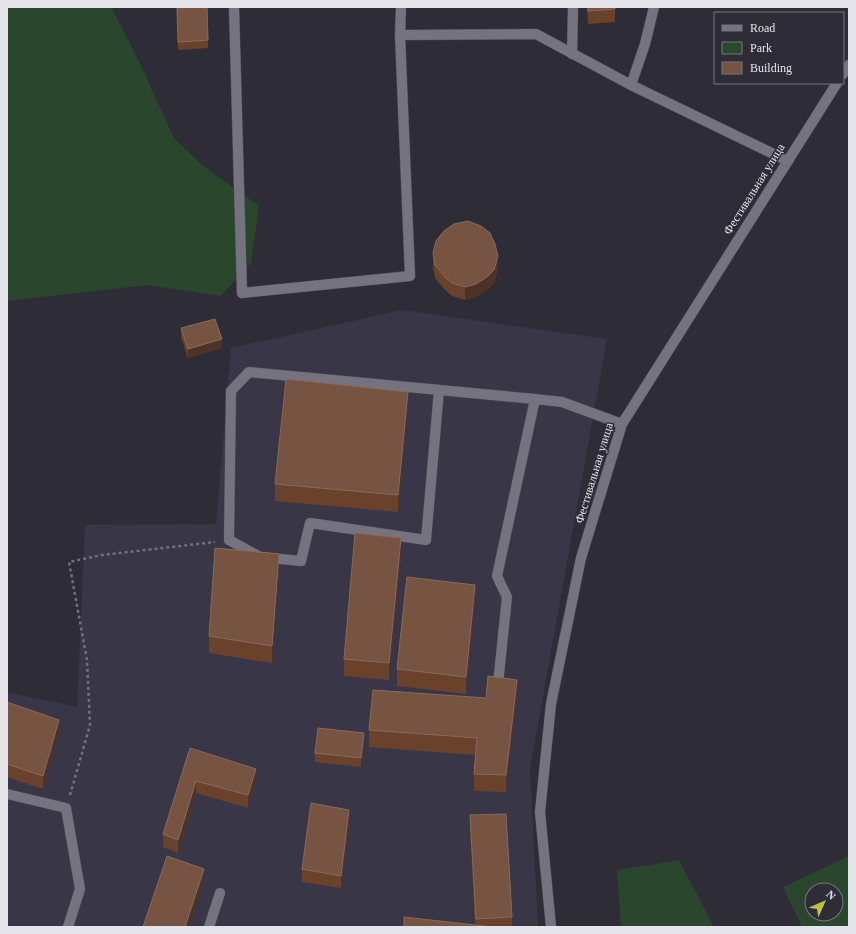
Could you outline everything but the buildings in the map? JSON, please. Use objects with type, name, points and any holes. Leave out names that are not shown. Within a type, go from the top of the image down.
[{"type":"main road","points":[[234,7],[242,293],[410,276],[400,35],[401,7]]},
{"type":"main road","points":[[572,54],[573,7]]},
{"type":"main road","points":[[631,85],[645,44],[654,7]]},
{"type":"main road","points":[[400,35],[536,34],[631,85],[788,161]]},
{"type":"main road","name":"Фестивальная улица","points":[[551,927],[540,812],[551,704],[581,558],[622,424],[836,84]]},
{"type":"main road","points":[[439,390],[426,540],[310,523],[301,561],[260,557],[229,540],[231,391],[249,372],[535,399],[562,402],[622,424]]},
{"type":"main road","points":[[498,684],[507,597],[498,576],[535,399]]},
{"type":"main road","points":[[7,794],[66,808],[80,889],[68,927]]},
{"type":"main road","points":[[209,927],[220,893]]},
{"type":"path","points":[[66,808],[90,724],[87,660],[69,562],[102,555],[229,540]]},
{"type":"shaded area","points":[[402,310],[607,339],[530,769],[538,927],[7,927],[7,692],[77,707],[85,525],[216,524],[231,348]]},
{"type":"green space","points":[[7,7],[111,7],[138,59],[174,138],[203,166],[259,206],[251,263],[221,296],[148,285],[7,301]]},
{"type":"green space","points":[[849,856],[849,927],[802,927],[783,887]]},
{"type":"green space","points":[[679,860],[714,927],[621,927],[617,870]]}]
